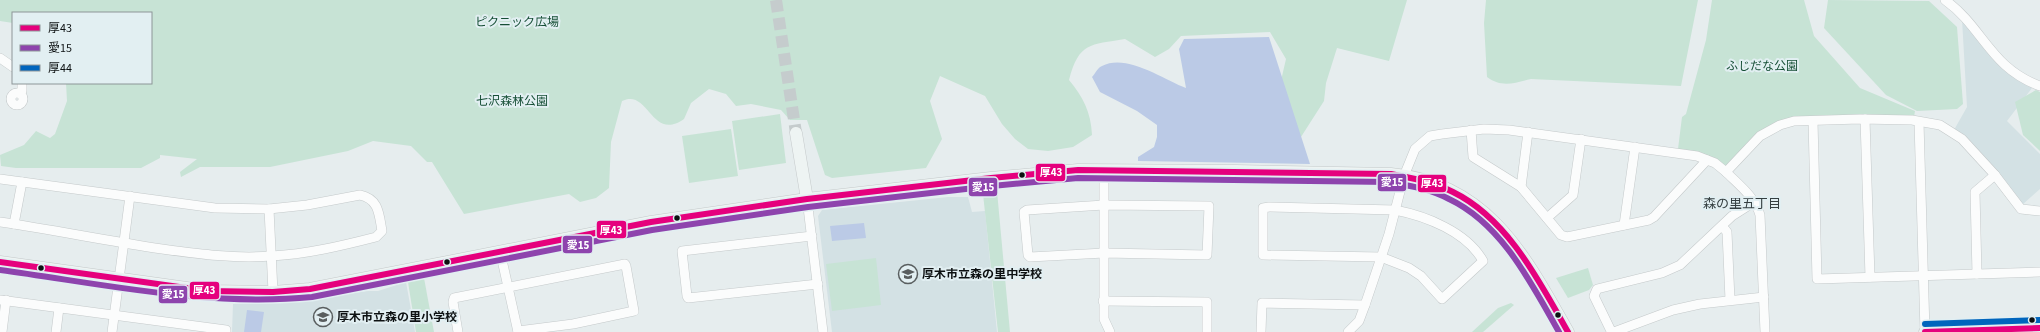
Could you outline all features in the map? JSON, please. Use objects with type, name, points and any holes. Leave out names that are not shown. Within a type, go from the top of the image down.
[{"type":"street","points":[[1946,0],[1958,11],[2005,66],[2019,76],[2040,86]]},
{"type":"street","points":[[0,58],[12,66]]},
{"type":"street","points":[[10,106],[13,95],[22,91],[22,84]]},
{"type":"street","points":[[1865,119],[1870,277]]},
{"type":"street","points":[[1726,172],[1768,130],[1794,121],[1865,119],[1919,122],[1940,125],[1962,139],[1995,175],[2021,209],[2040,211]]},
{"type":"street","points":[[1813,121],[1817,279],[2040,272]]},
{"type":"street","points":[[1919,122],[1925,332],[2040,328]]},
{"type":"street","points":[[1348,332],[1359,321],[1365,305],[1395,210],[1404,176],[1415,149],[1426,139],[1442,134],[1471,130],[1502,129],[1697,156],[1707,160],[1726,172],[1754,202],[1758,208],[1762,224],[1765,332]]},
{"type":"street","points":[[1471,130],[1473,157],[1521,187],[1561,235],[1567,237],[1643,222],[1654,217],[1707,160]]},
{"type":"street","points":[[1521,187],[1528,132]]},
{"type":"street","points":[[796,133],[812,236],[822,332]]},
{"type":"street","points":[[1547,218],[1573,195],[1581,139]]},
{"type":"street","points":[[1624,225],[1634,147]]},
{"type":"street","points":[[1104,170],[1103,300],[1104,319],[1110,332]]},
{"type":"street","points":[[0,262],[208,291],[273,292],[310,289],[651,222],[807,199],[1041,173],[1104,170],[1236,171],[1404,176],[1423,180],[1450,191],[1471,201],[1486,213],[1504,231],[1518,249],[1568,332]]},
{"type":"street","points":[[1977,274],[1974,192],[1995,175]]},
{"type":"street","points":[[0,179],[214,208],[269,209],[364,196],[372,200],[378,208],[382,231],[376,237],[308,253],[272,256],[210,256],[0,222]]},
{"type":"street","points":[[14,224],[22,182]]},
{"type":"street","points":[[112,332],[130,196]]},
{"type":"street","points":[[1754,202],[1732,216],[1680,265],[1662,274],[1597,289],[1594,296],[1611,331],[1614,332],[1673,310],[1700,304],[1764,297]]},
{"type":"street","points":[[1104,204],[1209,206],[1207,255],[1104,253],[1028,256],[1024,212],[1028,210],[1104,204]]},
{"type":"street","points":[[1483,261],[1442,299],[1415,272],[1380,257],[1263,255],[1263,208],[1395,210],[1413,213],[1437,222],[1462,238],[1483,261],[1490,269]]},
{"type":"street","points":[[269,209],[273,292]]},
{"type":"street","points":[[1722,226],[1727,232],[1730,300]]},
{"type":"street","points":[[812,236],[682,251],[687,296],[688,298],[818,284]]},
{"type":"street","points":[[458,332],[453,302],[454,298],[508,287],[625,264],[634,311],[573,324],[518,332],[508,287],[500,251]]},
{"type":"street","points":[[2,332],[3,300],[114,315],[172,328],[226,330],[226,332]]},
{"type":"street","points":[[1103,300],[1207,302],[1207,332]]},
{"type":"street","points":[[1261,332],[1262,303],[1365,305]]},
{"type":"street","points":[[56,332],[59,308]]},
{"type":"shaded area","points":[[1962,19],[1998,63],[2012,76],[2032,88],[2007,121],[2040,154],[2040,189],[2022,205],[1991,164],[1964,136],[1954,130],[1967,107]]},
{"type":"shaded area","name":"厚木市立森の里中学校","points":[[948,197],[968,197],[972,212],[985,211],[997,332],[832,332],[818,216],[822,210]]},
{"type":"shaded area","name":"厚木市立森の里小学校","points":[[406,282],[415,332],[232,332],[233,304],[286,303],[368,291],[378,291]]},
{"type":"green space","name":"七沢森林公園","points":[[0,0],[1407,0],[1389,61],[1337,48],[1326,83],[1324,101],[1292,151],[1192,96],[1280,85],[1286,59],[1270,32],[1181,36],[1169,49],[1155,57],[1125,39],[1095,45],[1082,52],[1077,58],[1069,80],[1082,99],[1088,112],[1092,135],[1073,147],[1048,151],[1028,149],[1015,139],[1002,124],[985,96],[940,76],[930,101],[942,139],[926,168],[832,178],[825,175],[807,120],[790,120],[781,110],[751,104],[736,106],[726,94],[709,89],[691,103],[684,119],[673,124],[664,124],[657,120],[638,102],[631,99],[622,101],[611,142],[609,188],[596,198],[580,202],[569,194],[464,214],[432,162],[427,162],[411,146],[373,141],[348,151],[270,167],[200,167],[181,177],[180,172],[197,159],[160,155],[160,158],[141,168],[16,168],[1,166],[0,155],[24,145],[36,131],[50,138],[55,134],[67,101],[66,84],[152,84],[152,12],[12,12],[12,23],[0,21]]},
{"type":"green space","points":[[1486,0],[1698,0],[1681,86],[1531,79],[1508,84],[1498,83],[1487,77],[1484,23]]},
{"type":"green space","name":"ふじだな公園","points":[[1712,0],[1804,0],[1814,36],[1860,88],[1915,111],[1914,117],[1787,121],[1725,167],[1701,153],[1678,149],[1682,117],[1686,114],[1706,40]]},
{"type":"green space","points":[[1828,0],[1929,1],[1957,27],[1963,104],[1957,109],[1917,111],[1886,95],[1824,28]]},
{"type":"green space","points":[[2036,90],[2040,92],[2040,151],[2023,135],[2015,102]]},
{"type":"green space","points":[[780,114],[786,163],[739,170],[732,121]]},
{"type":"green space","points":[[731,129],[738,176],[689,183],[682,136]]},
{"type":"green space","points":[[997,191],[1010,332],[998,332],[983,194]]},
{"type":"green space","points":[[876,258],[881,305],[832,311],[826,264]]},
{"type":"green space","points":[[1588,268],[1593,285],[1589,290],[1568,298],[1556,278]]},
{"type":"green space","points":[[424,278],[434,332],[416,332],[408,282]]},
{"type":"green space","points":[[1511,303],[1514,305],[1483,332],[1472,332],[1498,308]]},
{"type":"water","points":[[1269,37],[1310,164],[1138,161],[1138,157],[1154,147],[1157,137],[1157,125],[1137,111],[1100,92],[1092,77],[1101,67],[1112,63],[1122,63],[1144,69],[1186,88],[1179,49],[1184,39]]},
{"type":"water","points":[[864,223],[866,238],[832,241],[830,226]]},
{"type":"water","points":[[247,310],[264,312],[261,332],[244,332]]},
{"type":"tunnel","points":[[776,0],[796,133]]},
{"type":"transit line","name":"厚43","points":[[0,262],[208,291],[273,292],[310,289],[651,222],[807,199],[991,178],[1078,170],[1391,174],[1422,181],[1453,192],[1473,204],[1490,218],[1520,253],[1546,292],[1568,332]]},
{"type":"transit line","name":"愛15","points":[[0,270],[194,297],[233,299],[312,297],[652,230],[808,207],[992,186],[1078,178],[1390,182],[1420,188],[1449,199],[1468,210],[1485,223],[1500,239],[1526,275],[1559,332]]},
{"type":"transit line","name":"厚44","points":[[1925,324],[2040,320]]},
{"type":"transit line","name":"厚43","points":[[1925,332],[2040,328]]},
{"type":"place","name":"厚木市立森の里中学校","points":[[908,274]]},
{"type":"place","name":"厚木市立森の里小学校","points":[[323,317]]},
{"type":"district","name":"森の里五丁目","points":[[1742,203]]},
{"type":"park label","name":"ピクニック広場","points":[[517,22]]}]
